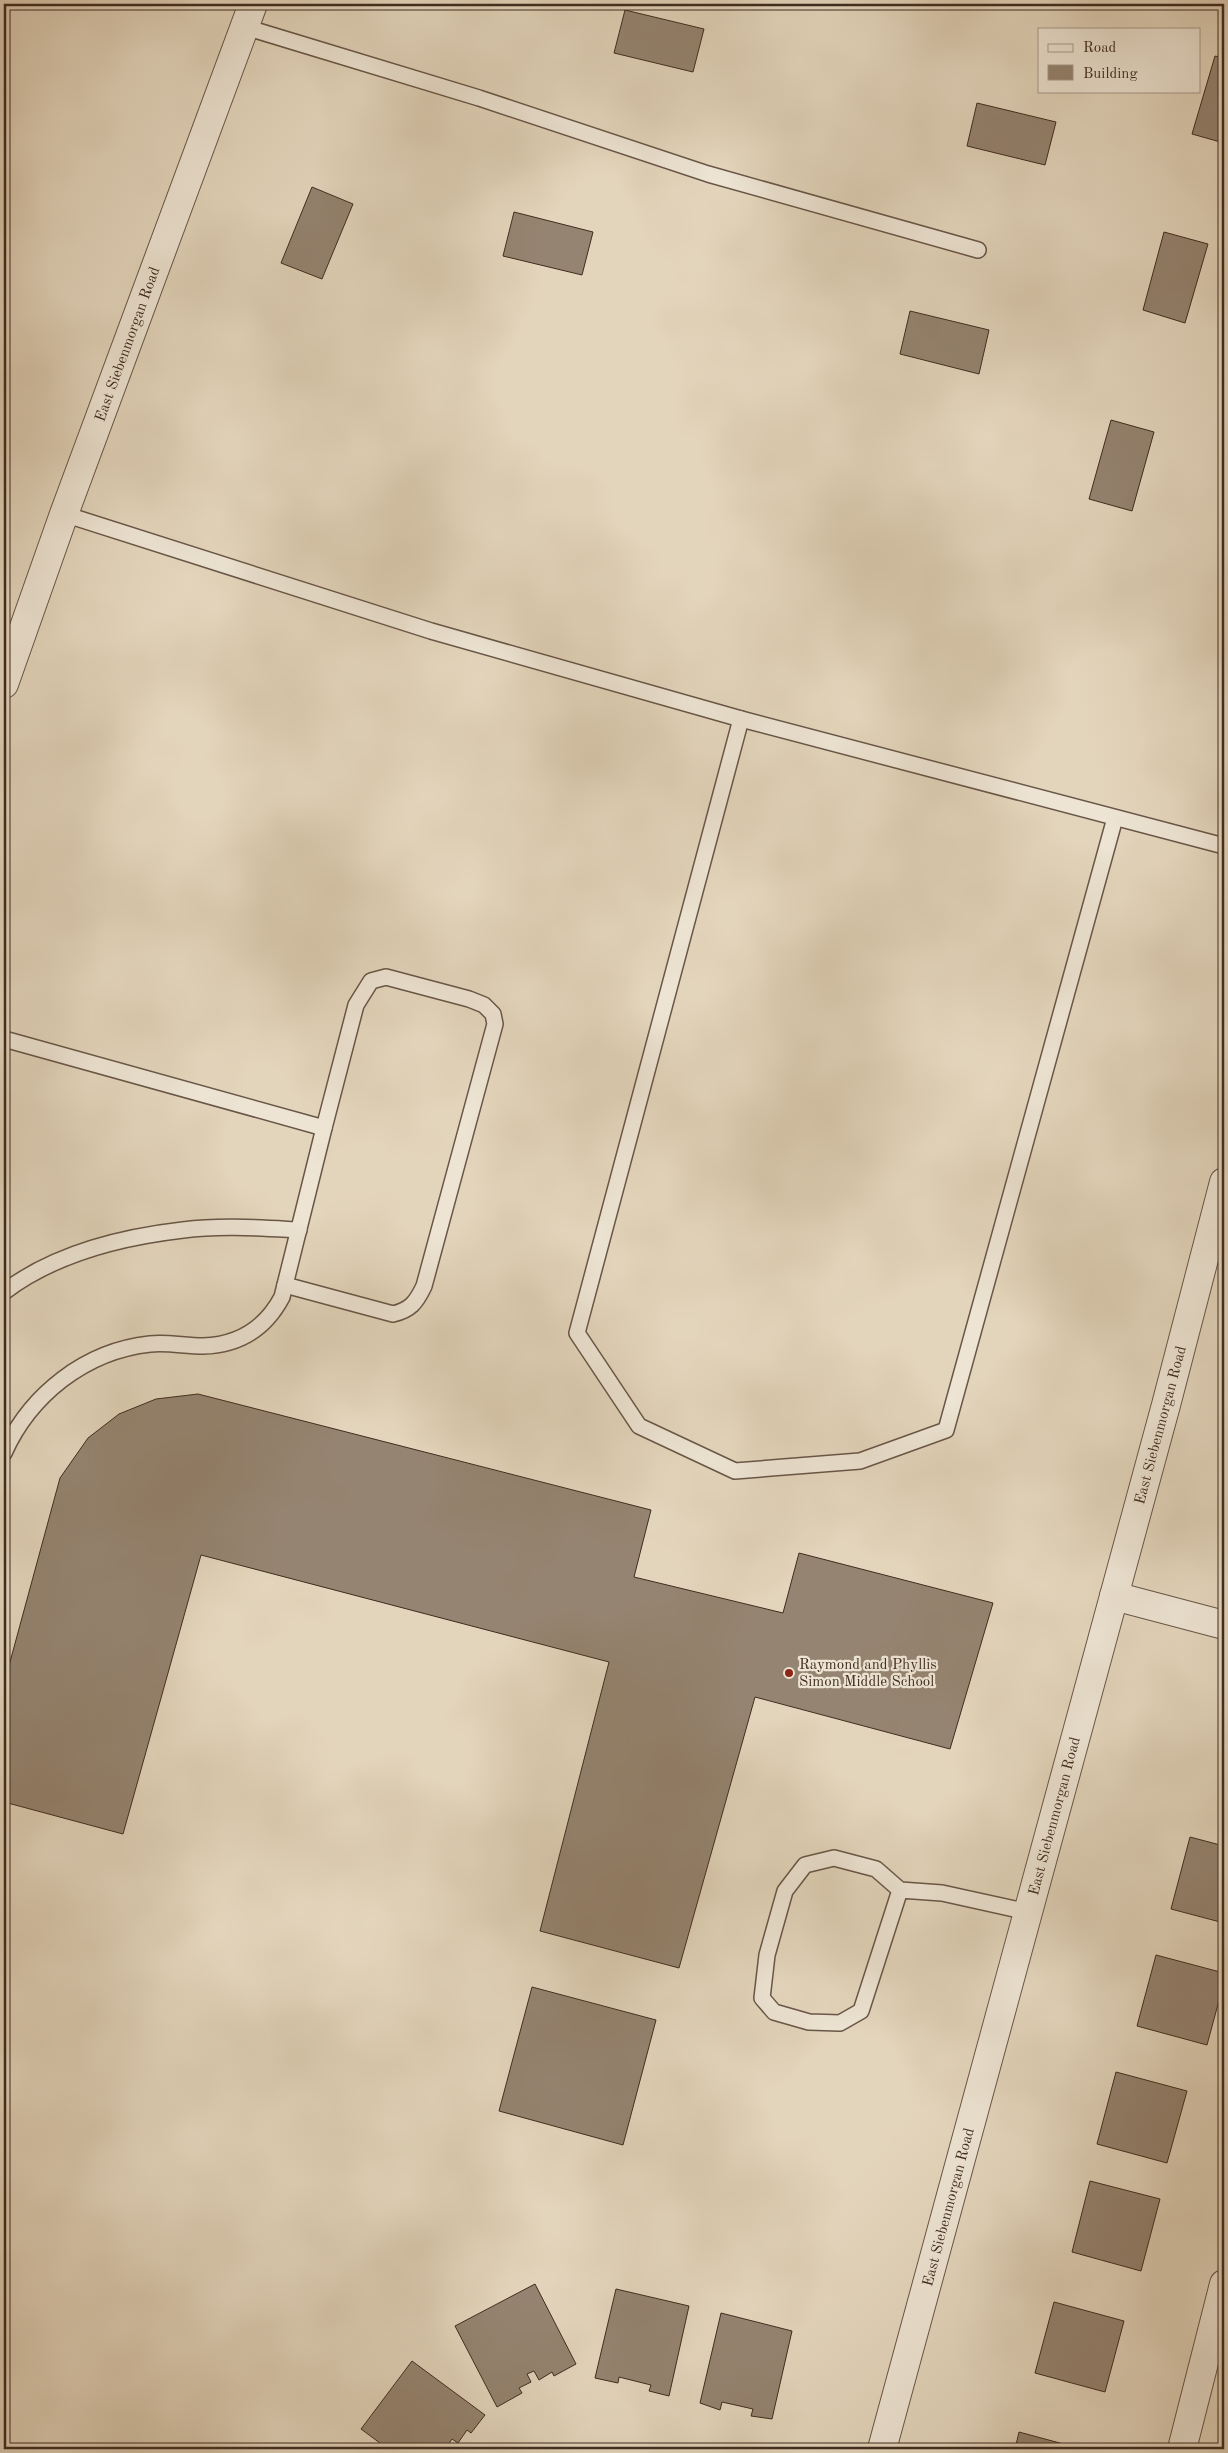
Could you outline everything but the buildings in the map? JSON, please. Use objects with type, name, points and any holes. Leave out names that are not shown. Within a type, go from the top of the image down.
[{"type":"street","name":"East Siebenmorgan Road","points":[[4,684],[64,514],[249,15]]},
{"type":"street","name":"East Siebenmorgan Road","points":[[882,2449],[1114,1596],[1224,1182]]},
{"type":"street","points":[[1114,1596],[1224,1625]]},
{"type":"street","points":[[1182,2449],[1224,2284]]},
{"type":"lane","points":[[249,15],[479,98],[708,174],[978,250]]},
{"type":"lane","points":[[64,514],[431,631],[741,719],[1224,846]]},
{"type":"lane","points":[[741,719],[577,1334],[639,1426],[735,1471],[860,1461],[946,1430],[1115,818]]},
{"type":"lane","points":[[4,1452],[22,1418],[38,1400],[59,1380],[80,1368],[104,1356],[150,1344],[220,1345],[239,1339],[260,1327],[274,1313],[282,1297],[324,1128],[356,1005],[371,981],[386,977],[484,1005],[493,1014],[495,1024],[424,1286],[416,1302],[407,1311],[392,1314],[285,1285]]},
{"type":"lane","points":[[4,1039],[324,1128]]},
{"type":"lane","points":[[4,1292],[15,1284],[74,1254],[127,1240],[184,1230],[241,1228],[299,1230]]},
{"type":"lane","points":[[900,1890],[861,2011],[840,2023],[809,2022],[774,2012],[762,1998],[767,1955],[785,1891],[805,1865],[834,1858],[876,1869],[900,1890],[942,1894],[1028,1912]]},
{"type":"place","name":"Raymond and Phyllis Simon Middle School","points":[[789,1673]]}]
